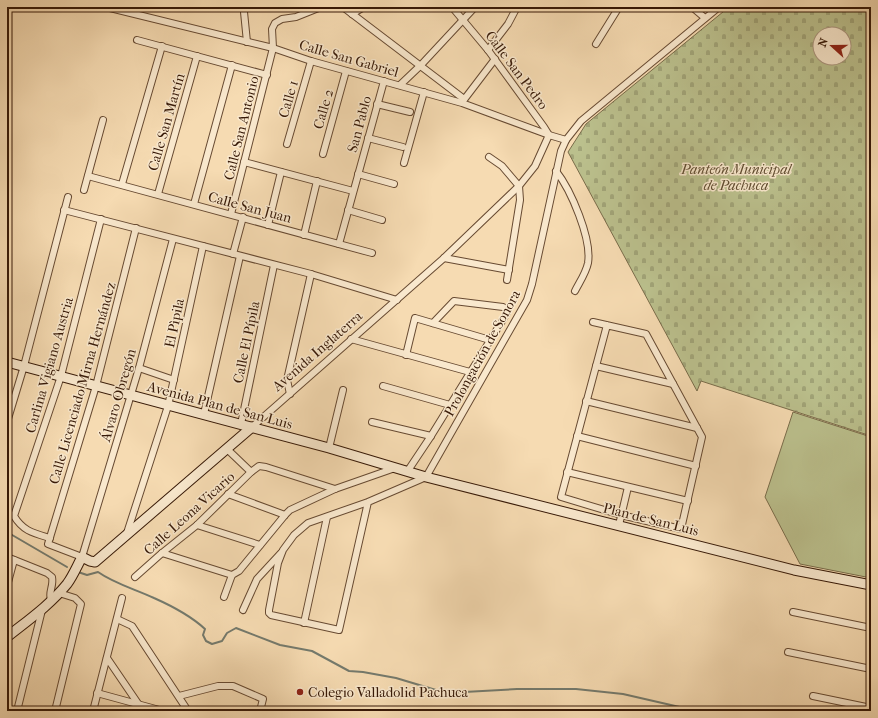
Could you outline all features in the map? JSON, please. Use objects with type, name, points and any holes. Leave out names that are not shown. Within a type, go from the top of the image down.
[{"type":"street","name":"Calle San Gabriel","points":[[106,7],[121,9],[273,48],[346,71],[463,101],[549,135],[566,140]]},
{"type":"street","points":[[245,7],[244,12],[247,42]]},
{"type":"street","name":"Calle San Antonio","points":[[231,214],[273,48],[272,29],[275,23],[282,19],[296,17],[320,7]]},
{"type":"street","points":[[343,7],[421,65],[463,101],[495,59]]},
{"type":"street","points":[[352,14],[364,7]]},
{"type":"street","name":"Calle San Pedro","points":[[452,7],[495,59],[549,135]]},
{"type":"street","points":[[400,85],[476,7]]},
{"type":"street","points":[[488,50],[508,24],[517,7]]},
{"type":"street","points":[[596,44],[617,9],[609,7]]},
{"type":"street","points":[[692,7],[705,18]]},
{"type":"street","name":"Prolongación de Sonora","points":[[426,477],[527,300],[532,284],[561,150],[566,140],[581,121],[720,7]]},
{"type":"street","points":[[137,40],[267,75]]},
{"type":"street","points":[[122,184],[162,46]]},
{"type":"street","name":"Calle San Martín","points":[[158,194],[197,56]]},
{"type":"street","name":"Calle 1","points":[[287,144],[311,61]]},
{"type":"street","points":[[194,204],[232,65]]},
{"type":"street","name":"Calle 2","points":[[323,154],[346,71]]},
{"type":"street","name":"San Pablo","points":[[339,244],[376,104],[384,81]]},
{"type":"street","points":[[404,163],[424,92]]},
{"type":"street","points":[[376,104],[410,112]]},
{"type":"street","points":[[84,190],[103,120]]},
{"type":"street","name":"Avenida Inglaterra","points":[[82,557],[95,562],[127,533],[227,449],[444,258],[519,186],[535,166],[549,135]]},
{"type":"street","points":[[368,138],[402,147]]},
{"type":"street","points":[[489,157],[502,166],[519,186],[520,200],[507,280]]},
{"type":"street","points":[[244,162],[353,191]]},
{"type":"street","points":[[556,171],[562,179],[581,218],[588,249],[588,264],[574,291]]},
{"type":"street","points":[[268,224],[281,172]]},
{"type":"street","points":[[358,174],[394,184]]},
{"type":"street","name":"Calle San Juan","points":[[88,176],[372,253]]},
{"type":"street","points":[[304,234],[318,181]]},
{"type":"street","points":[[7,422],[24,366],[68,196]]},
{"type":"street","points":[[64,210],[311,274],[397,300]]},
{"type":"street","points":[[348,210],[382,220]]},
{"type":"street","points":[[233,254],[243,217]]},
{"type":"street","name":"Carlina Vigiano Austria","points":[[49,541],[19,524],[14,516],[61,376],[100,220]]},
{"type":"street","name":"Calle Licenciado Mirna Hernández","points":[[49,541],[96,386],[136,228]]},
{"type":"street","name":"Álvaro Obregón","points":[[82,557],[131,396],[173,239]]},
{"type":"street","name":"El Pìpila","points":[[127,533],[168,406],[203,246]]},
{"type":"street","points":[[204,414],[240,256]]},
{"type":"street","points":[[444,258],[509,270]]},
{"type":"street","name":"Calle El Pípila","points":[[241,424],[274,265]]},
{"type":"street","points":[[290,394],[286,380],[311,274]]},
{"type":"street","points":[[407,472],[431,436],[507,312],[503,307],[454,301],[433,323]]},
{"type":"street","points":[[406,355],[415,318],[490,340]]},
{"type":"street","points":[[593,322],[607,325],[646,334],[702,437],[681,529],[621,515],[561,497],[607,325]]},
{"type":"street","points":[[351,339],[470,372]]},
{"type":"street","name":"Avenida Plan de San Luis","points":[[7,362],[329,448],[426,477]]},
{"type":"street","points":[[596,366],[674,384]]},
{"type":"street","points":[[139,368],[174,380]]},
{"type":"street","points":[[383,386],[450,405]]},
{"type":"street","points":[[329,448],[343,390]]},
{"type":"street","points":[[586,401],[697,428]]},
{"type":"street","points":[[372,422],[431,436]]},
{"type":"street","points":[[577,436],[696,466]]},
{"type":"street","points":[[227,449],[251,472]]},
{"type":"street","name":"Calle Leona Vicario","points":[[135,577],[197,525],[259,466],[335,490]]},
{"type":"street","points":[[162,553],[232,574],[239,571],[290,510],[335,490],[395,468]]},
{"type":"street","points":[[567,472],[688,501]]},
{"type":"street","points":[[243,610],[257,579],[283,550],[294,535],[308,523],[368,502],[426,477]]},
{"type":"street","name":"Plan de San Luis","points":[[426,477],[794,570],[871,585]]},
{"type":"street","points":[[619,525],[628,487]]},
{"type":"street","points":[[228,494],[285,515]]},
{"type":"street","points":[[283,550],[278,563],[269,613],[271,615],[339,630],[368,502]]},
{"type":"street","points":[[304,622],[327,517]]},
{"type":"street","points":[[197,525],[260,545]]},
{"type":"street","points":[[7,638],[59,593],[68,582],[82,557],[49,541]]},
{"type":"street","points":[[7,557],[47,573],[52,577],[53,583],[49,594],[51,600]]},
{"type":"street","points":[[7,586],[14,560]]},
{"type":"street","points":[[224,597],[232,574]]},
{"type":"street","points":[[55,711],[81,604],[75,598],[59,593]]},
{"type":"street","points":[[93,711],[122,598]]},
{"type":"street","points":[[17,711],[42,609]]},
{"type":"street","points":[[793,612],[871,628]]},
{"type":"street","points":[[117,619],[132,626],[188,711]]},
{"type":"street","points":[[788,652],[871,669]]},
{"type":"street","points":[[107,658],[139,705]]},
{"type":"street","points":[[179,696],[218,686],[232,686],[263,699],[260,711]]},
{"type":"street","points":[[97,693],[163,711]]},
{"type":"street","points":[[813,696],[871,708]]},
{"type":"green space","name":"Panteón Municipal de Pachuca","points":[[729,7],[871,7],[871,436],[701,381],[697,391],[568,152],[586,124]]},
{"type":"green space","points":[[793,412],[871,437],[871,578],[800,564],[765,497]]},
{"type":"waterway","points":[[7,532],[67,567]]},
{"type":"waterway","points":[[78,572],[87,575],[98,572],[118,583],[174,608],[193,619],[205,629],[203,635],[206,641],[212,644],[222,641],[227,633],[236,628],[280,645],[312,651],[349,671],[396,678],[446,693],[517,689],[576,689],[623,694],[697,711]]},
{"type":"place","name":"Colegio Valladolid Pachuca","points":[[300,692]]}]
